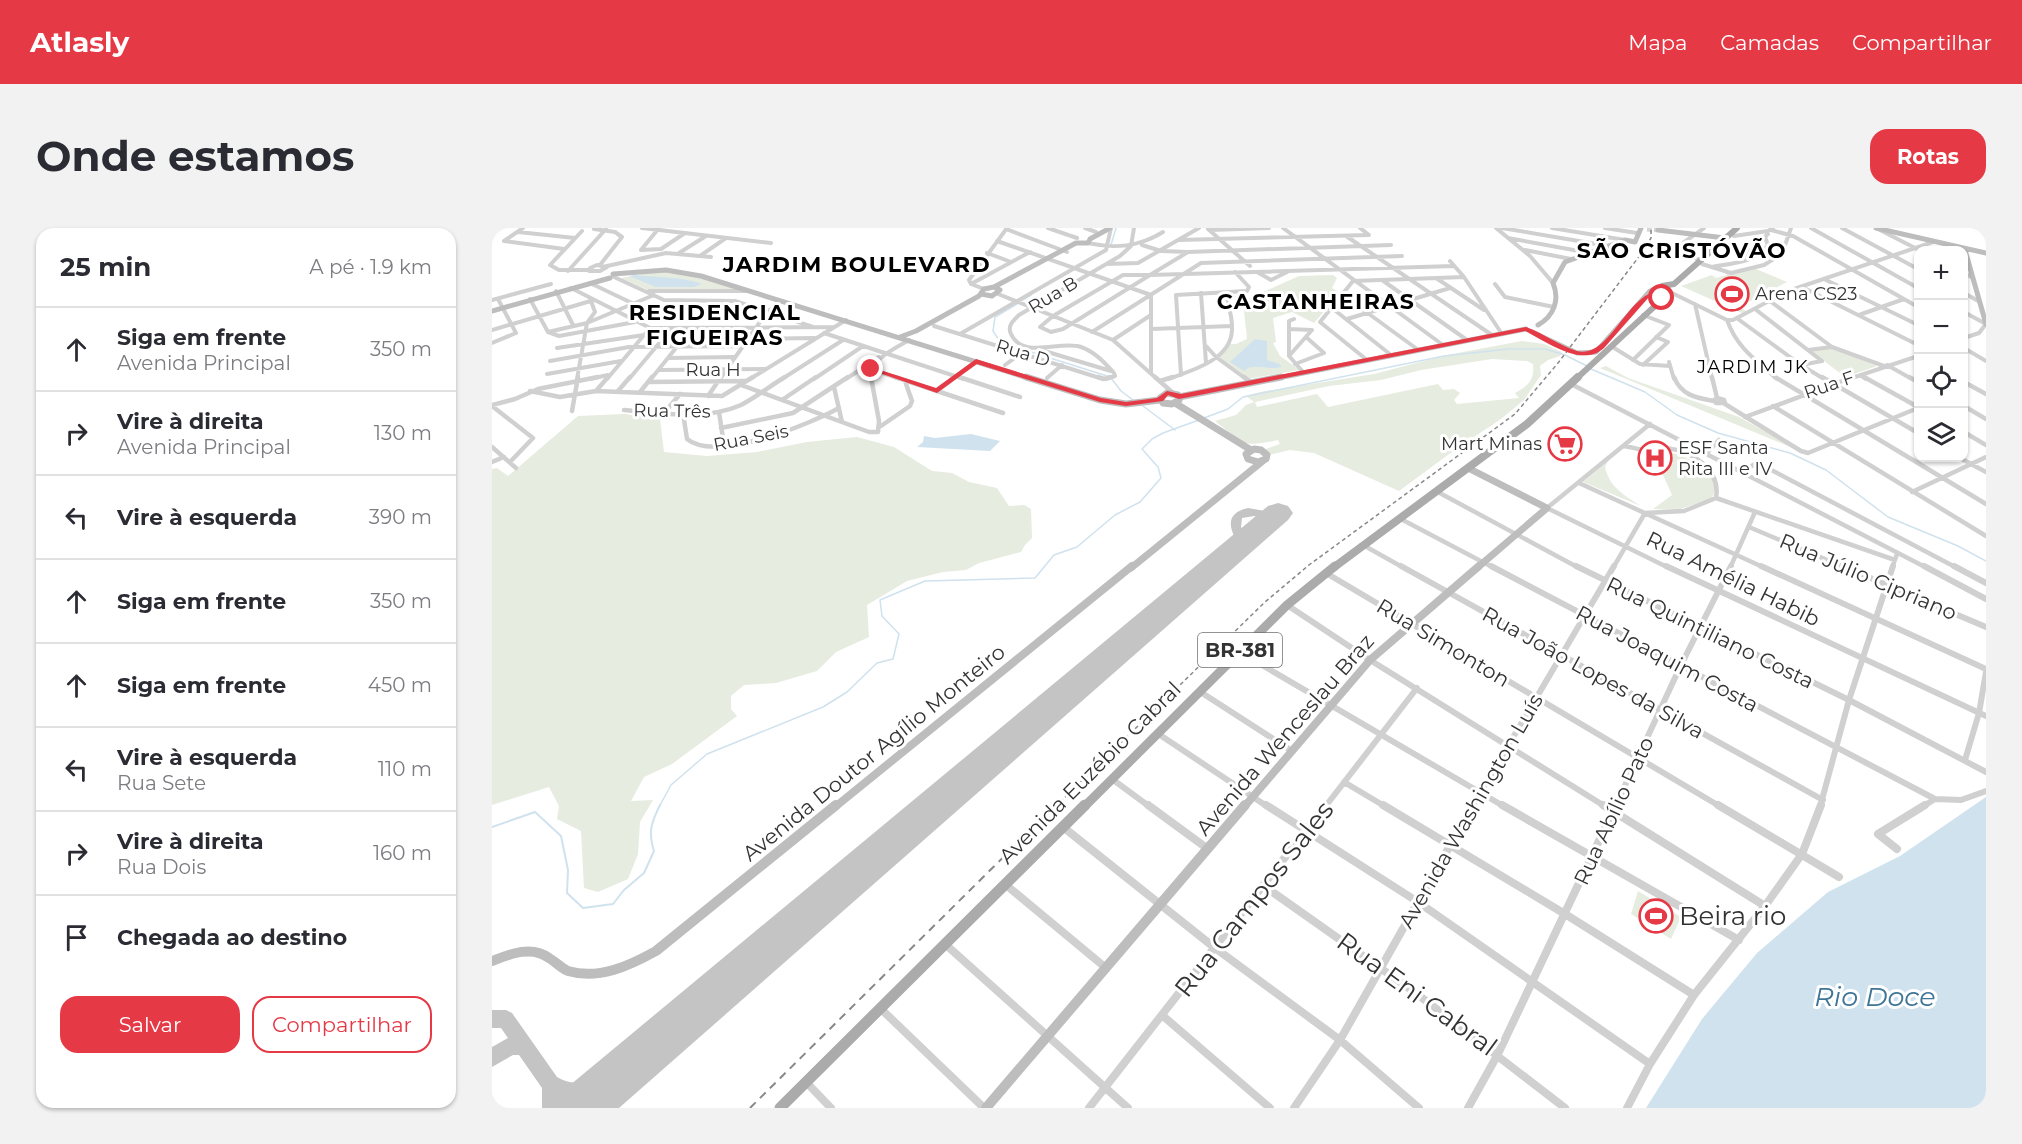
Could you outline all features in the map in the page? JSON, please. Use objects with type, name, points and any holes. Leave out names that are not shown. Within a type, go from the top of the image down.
[{"type":"main road","name":"BR-381","points":[[1664,291],[1701,262],[1737,228]]},
{"type":"main road","name":"BR-381","points":[[1724,240],[1743,228]]},
{"type":"main road","name":"BR-381","points":[[1611,346],[1664,291],[1701,262]]},
{"type":"main road","name":"Avenida Euzébio Cabral","points":[[780,1108],[1287,604],[1527,424],[1611,346]]},
{"type":"street","points":[[523,228],[504,241],[564,249]]},
{"type":"street","points":[[619,228],[581,230],[550,265],[559,270],[600,271],[669,301],[735,301],[813,327]]},
{"type":"street","points":[[642,228],[771,243]]},
{"type":"street","points":[[989,296],[971,284],[969,278],[1006,228],[1065,251]]},
{"type":"street","points":[[1048,228],[1078,242]]},
{"type":"street","points":[[1085,228],[1096,232]]},
{"type":"street","points":[[1088,240],[1103,228]]},
{"type":"street","points":[[937,323],[983,292],[1050,259],[1078,242],[1088,240],[1110,228]]},
{"type":"street","points":[[1108,247],[1110,228]]},
{"type":"street","points":[[1131,246],[1134,228]]},
{"type":"street","points":[[1106,264],[1138,263],[1200,228]]},
{"type":"street","points":[[1209,229],[1269,228]]},
{"type":"street","points":[[1283,228],[1443,345]]},
{"type":"street","points":[[1496,228],[1530,256],[1553,284],[1557,296],[1554,307],[1548,319],[1532,332]]},
{"type":"street","points":[[1502,228],[1609,247]]},
{"type":"street","points":[[1552,228],[1635,242],[1638,229]]},
{"type":"street","points":[[1605,228],[1624,231],[1638,229]]},
{"type":"street","points":[[1704,228],[1673,251],[1726,273],[1765,266],[1774,262],[1782,254],[1791,228]]},
{"type":"street","points":[[1788,234],[1798,228]]},
{"type":"street","points":[[1811,228],[1914,286]]},
{"type":"street","points":[[1842,228],[1914,267]]},
{"type":"street","points":[[1876,228],[1949,246]]},
{"type":"street","points":[[1876,228],[1914,247]]},
{"type":"street","points":[[632,260],[658,229]]},
{"type":"street","points":[[1209,229],[1250,266]]},
{"type":"street","points":[[1179,240],[1369,235],[1362,229]]},
{"type":"street","points":[[1624,231],[1638,229]]},
{"type":"street","points":[[568,271],[605,230]]},
{"type":"street","points":[[589,270],[600,265],[622,237],[613,230]]},
{"type":"street","points":[[1658,230],[1678,230],[1724,240],[1771,230],[1788,234],[1914,305]]},
{"type":"street","points":[[1678,230],[1681,243]]},
{"type":"street","points":[[1740,260],[1771,230]]},
{"type":"street","points":[[517,231],[575,238]]},
{"type":"street","points":[[1142,245],[1163,232]]},
{"type":"street","points":[[641,250],[661,249],[686,233]]},
{"type":"street","points":[[679,253],[706,235]]},
{"type":"street","points":[[1346,236],[1492,335]]},
{"type":"street","points":[[1712,268],[1758,256],[1765,252],[1768,245],[1766,237]]},
{"type":"street","points":[[699,256],[727,238]]},
{"type":"street","points":[[1508,238],[1590,253]]},
{"type":"street","points":[[1088,240],[1108,247],[1142,245],[1161,251],[1188,252],[1391,245]]},
{"type":"street","points":[[1553,284],[1562,265],[1571,259],[1624,240]]},
{"type":"street","points":[[997,241],[1151,295]]},
{"type":"street","points":[[1926,246],[1933,242]]},
{"type":"street","points":[[516,249],[524,245]]},
{"type":"street","name":"Rua B","points":[[1112,371],[1096,353],[1077,346],[1038,350],[1015,340],[1009,332],[1013,321],[1092,273],[1131,246]]},
{"type":"street","points":[[959,334],[1108,247]]},
{"type":"street","points":[[1522,250],[1571,259]]},
{"type":"street","points":[[1968,250],[1986,253]]},
{"type":"street","points":[[910,338],[1100,400],[1131,404],[1160,400],[1166,404],[1176,398],[1251,382],[1526,329],[1576,353],[1596,352],[1648,294],[1664,291],[1727,320],[1738,318],[1802,287],[1914,251]]},
{"type":"street","points":[[971,284],[1029,252]]},
{"type":"street","points":[[1188,252],[1151,274],[1130,287],[1072,324],[1057,332],[1045,331],[1040,325],[1126,274],[1151,274],[1183,274],[1454,266]]},
{"type":"street","points":[[600,265],[607,266],[666,253],[711,258]]},
{"type":"street","points":[[987,253],[1011,261]]},
{"type":"street","points":[[1530,256],[1540,254]]},
{"type":"street","points":[[1092,332],[1204,262],[1402,256]]},
{"type":"street","points":[[721,428],[777,418],[803,408],[910,338],[999,292],[1050,259]]},
{"type":"street","points":[[1968,260],[1986,324]]},
{"type":"street","points":[[1450,261],[1502,334]]},
{"type":"street","points":[[600,271],[607,266]]},
{"type":"street","points":[[492,311],[624,273],[673,271],[708,277],[747,291],[1005,365],[1131,404]]},
{"type":"street","points":[[1256,272],[1271,280],[1288,271]]},
{"type":"street","points":[[1180,375],[1175,297],[1177,294],[1241,292],[1249,289],[1235,272]]},
{"type":"street","points":[[1968,275],[1973,278]]},
{"type":"street","points":[[1436,278],[1487,312]]},
{"type":"street","points":[[1353,281],[1464,278]]},
{"type":"street","points":[[1382,280],[1467,340]]},
{"type":"street","points":[[1826,280],[1914,323]]},
{"type":"street","points":[[1353,281],[1320,322],[1367,360]]},
{"type":"street","points":[[590,283],[634,304]]},
{"type":"street","points":[[492,300],[551,284]]},
{"type":"street","points":[[1495,285],[1505,297],[1554,307]]},
{"type":"street","points":[[994,287],[1017,302],[1113,340],[1201,419],[1251,450],[1246,454],[1250,466]]},
{"type":"street","points":[[1802,287],[1914,343]]},
{"type":"street","points":[[570,288],[650,328],[835,327]]},
{"type":"street","points":[[1347,319],[1450,288]]},
{"type":"street","points":[[556,291],[573,325]]},
{"type":"street","points":[[647,291],[747,291]]},
{"type":"street","points":[[698,301],[706,291]]},
{"type":"street","points":[[1201,293],[1206,363]]},
{"type":"street","points":[[1160,381],[1206,363],[1216,357],[1228,344],[1232,335],[1226,293]]},
{"type":"street","points":[[548,332],[588,323],[654,295]]},
{"type":"street","points":[[1151,295],[1151,373]]},
{"type":"street","points":[[1343,295],[1418,350]]},
{"type":"street","points":[[1968,295],[1980,302]]},
{"type":"street","points":[[492,343],[516,333],[498,298]]},
{"type":"street","points":[[530,299],[548,332],[559,336],[636,322]]},
{"type":"street","points":[[1859,315],[1904,299]]},
{"type":"street","points":[[492,330],[593,300]]},
{"type":"street","points":[[572,411],[585,332],[595,312],[593,300]]},
{"type":"street","points":[[708,396],[767,312],[783,301]]},
{"type":"street","points":[[1770,301],[1832,347],[1886,366],[1914,380]]},
{"type":"street","points":[[1695,304],[1716,399]]},
{"type":"street","points":[[1332,308],[1391,355]]},
{"type":"street","points":[[1755,309],[1822,361],[1801,365]]},
{"type":"street","points":[[1968,314],[1986,324]]},
{"type":"street","points":[[1113,340],[1151,315]]},
{"type":"street","points":[[1633,360],[1668,323],[1643,315]]},
{"type":"street","points":[[1738,318],[1801,365],[1914,432]]},
{"type":"street","points":[[1294,319],[1289,321],[1289,356],[1304,373]]},
{"type":"street","points":[[530,391],[560,397],[596,391],[618,391],[720,397],[846,320]]},
{"type":"street","points":[[1727,320],[1733,337],[1741,347],[1780,381],[1986,504]]},
{"type":"street","name":"Rua D","points":[[937,323],[959,334],[1104,379],[1115,376],[1112,371]]},
{"type":"street","points":[[1526,329],[1527,324],[1539,328],[1548,339]]},
{"type":"street","points":[[1968,335],[1979,333],[1986,324]]},
{"type":"street","points":[[1151,329],[1231,326]]},
{"type":"street","points":[[778,338],[785,327]]},
{"type":"street","points":[[596,391],[650,328]]},
{"type":"street","points":[[618,391],[672,328]]},
{"type":"street","points":[[640,392],[692,328]]},
{"type":"street","points":[[699,346],[713,328]]},
{"type":"street","points":[[720,346],[734,328]]},
{"type":"street","points":[[1288,329],[1312,330],[1289,356]]},
{"type":"street","points":[[824,333],[1020,397]]},
{"type":"street","points":[[557,348],[644,335]]},
{"type":"street","points":[[1295,364],[1324,353],[1306,337]]},
{"type":"street","points":[[1643,364],[1668,342],[1656,337]]},
{"type":"street","points":[[747,339],[816,338]]},
{"type":"street","name":"Rua Três","points":[[624,410],[683,413],[719,412],[735,408],[843,340]]},
{"type":"street","points":[[550,361],[634,346],[742,346]]},
{"type":"street","points":[[782,400],[863,346]]},
{"type":"street","points":[[1206,346],[1216,357],[1251,382]]},
{"type":"street","points":[[1611,346],[1643,364],[1670,364],[1675,384],[1683,393],[1689,396],[1724,400],[1725,404],[1804,452],[1812,453],[1916,408]]},
{"type":"street","points":[[1005,365],[1029,347]]},
{"type":"street","points":[[1807,350],[1832,347]]},
{"type":"street","points":[[1038,350],[1112,371]]},
{"type":"street","points":[[1968,350],[1986,361]]},
{"type":"street","points":[[881,426],[870,383],[871,369],[886,353]]},
{"type":"street","points":[[668,358],[734,357]]},
{"type":"street","name":"Rua F","points":[[1745,417],[1832,384],[1914,358]]},
{"type":"street","points":[[547,374],[622,360]]},
{"type":"street","points":[[937,391],[976,361]]},
{"type":"street","points":[[1047,378],[1062,365]]},
{"type":"street","name":"Rua H","points":[[659,370],[766,369]]},
{"type":"street","points":[[871,369],[1003,413]]},
{"type":"street","points":[[492,406],[515,399],[530,391],[609,375]]},
{"type":"street","points":[[1860,375],[1914,405]]},
{"type":"street","points":[[649,382],[744,383],[803,408],[869,432],[878,432],[881,426],[910,406],[912,401],[905,381]]},
{"type":"street","points":[[1571,384],[1822,512],[1896,557]]},
{"type":"street","points":[[1968,384],[1986,394]]},
{"type":"street","points":[[834,387],[842,422]]},
{"type":"street","points":[[665,412],[681,394]]},
{"type":"street","points":[[1160,400],[1164,394],[1176,398]]},
{"type":"street","points":[[492,406],[533,438],[510,462]]},
{"type":"street","points":[[1773,406],[1986,536]]},
{"type":"street","name":"Rua Seis","points":[[683,413],[686,437],[689,442],[706,447],[789,433],[838,408]]},
{"type":"street","points":[[1968,408],[1986,418]]},
{"type":"street","points":[[719,412],[724,445]]},
{"type":"street","name":"Avenida Wenceslau Braz","points":[[985,1108],[1162,905],[1370,660],[1547,508],[1650,424]]},
{"type":"street","points":[[1968,434],[1986,445]]},
{"type":"street","points":[[1707,453],[1719,440]]},
{"type":"street","points":[[1624,446],[1649,450],[1664,447],[1689,456],[1713,473],[1719,491],[1716,498]]},
{"type":"street","points":[[492,447],[516,468]]},
{"type":"street","points":[[1689,456],[1697,448]]},
{"type":"street","name":"Avenida Doutor Agílio Monteiro","points":[[492,961],[523,953],[544,954],[564,969],[582,973],[606,972],[631,965],[656,951],[1091,602],[1250,466],[1268,457],[1261,450],[1251,450]]},
{"type":"street","points":[[492,462],[504,457]]},
{"type":"street","points":[[1912,492],[1986,457]]},
{"type":"street","points":[[1967,462],[1986,472]]},
{"type":"street","points":[[1743,471],[1757,464],[1986,583]]},
{"type":"street","name":"Rua Amélia Habib","points":[[1468,468],[1719,592],[1986,716]]},
{"type":"street","points":[[1579,483],[1986,670],[1978,713],[1965,760]]},
{"type":"street","name":"Rua Quintiliano Costa","points":[[1436,491],[1604,581],[1849,700],[1986,772]]},
{"type":"street","points":[[1645,513],[1684,511],[1716,498],[1755,513],[1923,566],[1986,599]]},
{"type":"street","points":[[1822,512],[1832,502]]},
{"type":"street","name":"Avenida Washington Luís","points":[[1294,1108],[1340,1040],[1479,794],[1645,513]]},
{"type":"street","name":"Rua Abílio Pato","points":[[1468,1108],[1498,1054],[1755,513]]},
{"type":"street","name":"Rua Joaquim Costa","points":[[1400,518],[1935,799]]},
{"type":"street","name":"Rua Júlio Cipriano","points":[[1749,526],[1986,627]]},
{"type":"street","name":"Rua João Lopes da Silva","points":[[1363,545],[1822,800]]},
{"type":"street","points":[[1923,566],[1934,556]]},
{"type":"street","points":[[1627,1108],[1650,1064],[1694,995],[1739,940],[1802,854],[1822,800],[1849,700],[1896,557]]},
{"type":"street","name":"Rua Simonton","points":[[1326,573],[1839,877]]},
{"type":"street","points":[[1287,604],[1370,660],[1765,906]]},
{"type":"street","points":[[1238,651],[1329,708],[1479,794],[1593,855],[1739,940]]},
{"type":"street","name":"Rua Campos Sales","points":[[1089,1108],[1163,1017],[1417,688]]},
{"type":"street","points":[[1198,691],[1292,751]]},
{"type":"street","points":[[1157,733],[1252,797],[1418,902],[1650,1064]]},
{"type":"street","points":[[1112,779],[1209,850]]},
{"type":"street","points":[[1344,782],[1565,914],[1694,995]]},
{"type":"street","points":[[1897,849],[1878,834],[1935,799],[1962,800],[1986,791]]},
{"type":"street","points":[[1063,827],[1215,948],[1340,1040],[1419,1108]]},
{"type":"street","points":[[1006,885],[1106,968]]},
{"type":"street","name":"Rua Eni Cabral","points":[[1264,886],[1382,967],[1498,1054],[1565,1108]]},
{"type":"street","points":[[944,944],[1049,1035],[1128,1108]]},
{"type":"street","points":[[880,1008],[985,1108]]},
{"type":"street","points":[[1163,1017],[1270,1108]]},
{"type":"street","points":[[806,1082],[831,1108]]},
{"type":"shaded area","name":"Arena CS23","points":[[1756,269],[1787,282],[1739,307],[1746,311],[1742,313],[1681,286],[1712,275],[1716,278],[1727,275],[1725,273]]},
{"type":"shaded area","points":[[658,271],[699,276],[740,290],[648,290],[621,278]]},
{"type":"shaded area","points":[[1333,275],[1337,278],[1332,288],[1340,293],[1314,323],[1292,312],[1273,318],[1276,342],[1273,343],[1280,356],[1300,370],[1247,379],[1217,357],[1230,344],[1247,339],[1243,301],[1299,276]]},
{"type":"shaded area","points":[[1522,341],[1544,344],[1562,352],[1560,356],[1540,366],[1541,375],[1524,400],[1501,419],[1399,491],[1314,453],[1290,450],[1269,455],[1266,449],[1280,444],[1278,440],[1249,444],[1232,435],[1215,421],[1236,415],[1246,405],[1254,402],[1246,396],[1260,392],[1374,374],[1447,355]],"holes":[[[1492,359],[1527,361],[1533,364],[1533,375],[1526,385],[1515,393],[1519,398],[1457,404],[1454,400],[1460,393],[1454,389],[1443,390],[1438,384],[1328,407],[1317,394],[1257,407],[1255,402],[1329,386],[1381,380],[1421,370]]]},
{"type":"shaded area","points":[[1833,348],[1877,366],[1845,377],[1811,351]]},
{"type":"shaded area","points":[[1606,366],[1628,378],[1739,417],[1800,451],[1600,368]]},
{"type":"shaded area","points":[[625,414],[660,419],[664,452],[707,456],[757,452],[807,442],[857,437],[894,447],[932,471],[952,473],[969,482],[997,488],[1009,506],[1024,505],[1031,509],[1032,538],[1021,552],[979,563],[966,570],[943,572],[907,581],[867,605],[869,637],[836,652],[817,671],[776,683],[744,685],[731,696],[731,709],[737,716],[672,764],[644,777],[631,801],[653,800],[640,822],[638,854],[628,879],[598,892],[584,888],[581,831],[557,819],[559,806],[549,787],[492,805],[492,469],[497,468],[508,476],[578,416]]},
{"type":"shaded area","points":[[1665,451],[1682,456],[1708,472],[1714,480],[1715,488],[1712,498],[1678,510],[1653,509],[1672,495],[1658,464],[1673,464]]},
{"type":"shaded area","points":[[1608,461],[1605,467],[1614,486],[1641,506],[1583,482]]},
{"type":"shaded area","name":"Beira rio","points":[[1638,891],[1681,917],[1671,939],[1631,914]]},
{"type":"water","points":[[629,276],[677,278],[702,284],[694,287],[656,287]]},
{"type":"water","points":[[1255,339],[1267,341],[1267,360],[1280,364],[1281,367],[1252,367],[1244,371],[1230,362]]},
{"type":"water","points":[[971,434],[1000,441],[990,451],[917,447],[923,442],[924,436],[935,438]]},
{"type":"water","name":"Rio Doce","points":[[1986,797],[1986,1108],[1646,1108],[1702,1019],[1757,953],[1828,892],[1900,856]]},
{"type":"waterway","points":[[1111,245],[1116,228]]},
{"type":"waterway","points":[[1021,301],[1031,295]]},
{"type":"waterway","points":[[1017,304],[995,317],[993,331],[999,340],[1023,349]]},
{"type":"waterway","points":[[1204,418],[1228,409],[1243,397],[1444,356],[1508,349],[1545,349],[1565,355],[1587,366]]},
{"type":"waterway","points":[[1028,351],[1107,376]]},
{"type":"waterway","points":[[1591,369],[1645,392],[1677,415],[1718,433],[1790,453],[1826,470],[1888,517],[1958,546],[1986,561]]},
{"type":"waterway","points":[[1111,378],[1121,391],[1133,400]]},
{"type":"waterway","points":[[1143,406],[1174,429]]},
{"type":"waterway","points":[[1174,429],[1199,420]]},
{"type":"waterway","points":[[659,807],[671,785],[707,754],[823,707],[847,692],[877,663],[893,659],[899,634],[882,616],[880,600],[925,581],[1035,578],[1054,555],[1077,547],[1115,515],[1140,502],[1161,478],[1158,467],[1142,449],[1152,439],[1174,429]]},
{"type":"waterway","points":[[492,827],[535,812],[561,836],[568,870],[567,893],[583,908],[613,904],[624,890],[644,873],[654,851],[651,828],[659,807]]},
{"type":"taxiway","points":[[1239,547],[1241,538],[1235,527],[1238,516],[1254,512],[1272,518]]},
{"type":"taxiway","points":[[492,1019],[506,1019],[550,1084]]},
{"type":"taxiway","points":[[492,1058],[510,1046],[523,1045]]},
{"type":"taxiway","points":[[550,1084],[559,1090],[578,1093],[597,1088],[623,1073]]},
{"type":"taxiway","points":[[550,1084],[553,1095],[552,1108]]},
{"type":"runway","points":[[582,1108],[1278,513]]},
{"type":"tunnel","points":[[1647,229],[1658,230]]},
{"type":"railway","points":[[1055,807],[1265,602],[1309,565],[1515,414],[1558,363],[1644,250],[1651,238],[1651,228]]},
{"type":"railway","points":[[750,1108],[1056,805]]},
{"type":"place","name":"Arena CS23","points":[[1732,294]]},
{"type":"place","name":"Mart Minas","points":[[1565,444]]},
{"type":"place","name":"ESF Santa Rita III e IV","points":[[1655,458]]},
{"type":"place","name":"Beira rio","points":[[1656,916]]},
{"type":"district","name":"SÃO CRISTÓVÃO","points":[[1682,250]]},
{"type":"district","name":"JARDIM BOULEVARD","points":[[857,264]]},
{"type":"district","name":"CASTANHEIRAS","points":[[1316,301]]},
{"type":"district","name":"RESIDENCIAL FIGUEIRAS","points":[[715,324]]},
{"type":"district","name":"JARDIM JK","points":[[1753,367]]},
{"type":"route","points":[[871,369],[937,391],[976,361],[1100,400],[1126,404],[1160,400],[1167,393],[1176,394],[1179,397],[1526,329],[1576,353],[1596,352],[1648,294],[1659,292],[1662,298]]}]
